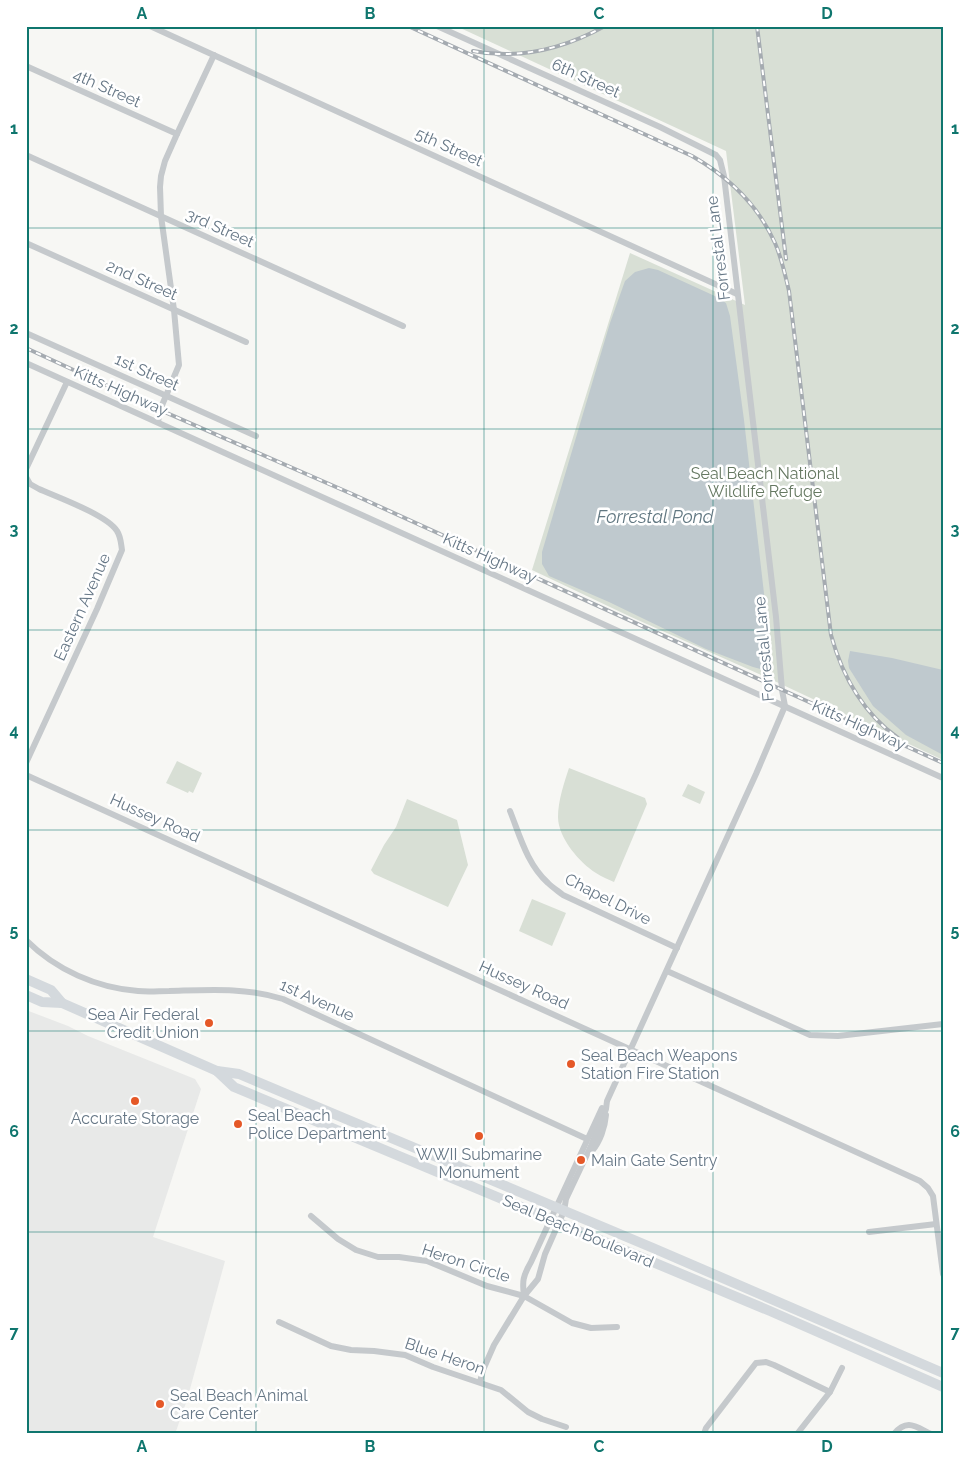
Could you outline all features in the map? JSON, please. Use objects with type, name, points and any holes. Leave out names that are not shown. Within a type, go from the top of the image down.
[{"type":"main road","name":"Seal Beach Boulevard","points":[[26,979],[50,990],[62,1003]]},
{"type":"main road","name":"Seal Beach Boulevard","points":[[26,996],[42,1002],[62,1003],[217,1071],[239,1074],[773,1299],[943,1373]]},
{"type":"main road","name":"Seal Beach Boulevard","points":[[217,1071],[234,1087],[770,1311],[943,1387]]},
{"type":"street","name":"5th Street","points":[[150,26],[737,294]]},
{"type":"street","name":"6th Street","points":[[437,26],[660,127],[716,155],[720,160]]},
{"type":"street","points":[[158,422],[160,410],[179,365],[174,310],[161,216],[161,176],[165,161],[214,55]]},
{"type":"street","name":"4th Street","points":[[26,66],[177,134]]},
{"type":"street","name":"3rd Street","points":[[26,155],[403,326]]},
{"type":"street","name":"Forrestal Lane","points":[[560,1209],[586,1158],[607,1105],[785,706],[724,176],[720,160]]},
{"type":"street","name":"2nd Street","points":[[26,243],[246,342]]},
{"type":"street","name":"1st Street","points":[[26,333],[256,436]]},
{"type":"street","name":"Kitts Highway","points":[[26,363],[943,778]]},
{"type":"street","points":[[26,469],[67,382]]},
{"type":"street","name":"Eastern Avenue","points":[[26,477],[30,484],[39,489],[109,522],[117,531],[121,540],[122,550],[97,610],[26,764]]},
{"type":"street","name":"Hussey Road","points":[[26,775],[920,1181],[933,1196],[943,1274]]},
{"type":"street","name":"Chapel Drive","points":[[510,811],[527,855],[537,871],[548,883],[563,894],[677,948]]},
{"type":"street","name":"1st Avenue","points":[[26,940],[55,964],[98,984],[140,991],[243,990],[283,999],[587,1139]]},
{"type":"street","points":[[667,971],[810,1035],[838,1036],[943,1024]]},
{"type":"street","name":"Forrestal Lane","points":[[560,1209],[587,1139],[602,1107],[607,1105]]},
{"type":"street","points":[[480,1382],[494,1345],[524,1296],[538,1279],[560,1209]]},
{"type":"street","name":"Heron Circle","points":[[311,1216],[338,1239],[356,1250],[378,1257],[427,1261],[487,1286],[524,1296],[572,1323],[591,1328],[617,1327]]},
{"type":"street","points":[[524,1296],[522,1282],[524,1274],[555,1221]]},
{"type":"street","points":[[869,1232],[936,1224]]},
{"type":"street","name":"Blue Heron","points":[[279,1322],[331,1346],[351,1350],[405,1355],[433,1368],[480,1382],[501,1390],[528,1412],[566,1427]]},
{"type":"street","points":[[704,1434],[706,1428],[756,1363],[766,1362],[774,1365],[830,1392]]},
{"type":"street","points":[[797,1434],[830,1392],[842,1368]]},
{"type":"street","points":[[894,1434],[903,1425],[913,1425],[931,1434]]},
{"type":"shaded area","points":[[26,1010],[195,1079],[201,1089],[153,1237],[225,1261],[187,1400],[175,1434],[26,1434]]},
{"type":"green space","name":"Seal Beach National Wildlife Refuge","points":[[456,26],[943,26],[943,760],[532,570],[630,253],[745,305],[726,151]]},
{"type":"green space","points":[[177,761],[202,773],[193,793],[189,791],[188,793],[166,783]]},
{"type":"green space","points":[[569,768],[645,798],[647,804],[614,882],[598,874],[583,863],[571,849],[562,833],[559,825],[558,811]]},
{"type":"green space","points":[[688,784],[705,792],[700,804],[682,796]]},
{"type":"green space","points":[[407,799],[457,820],[468,865],[448,907],[374,874],[371,870],[396,827]]},
{"type":"green space","points":[[532,899],[566,913],[552,946],[519,931]]},
{"type":"water","name":"Forrestal Pond","points":[[649,268],[658,270],[717,297],[726,303],[730,316],[771,654],[769,663],[764,670],[706,649],[609,602],[549,576],[542,564],[542,552],[610,323],[625,281],[635,272]]},
{"type":"water","points":[[850,651],[892,658],[943,670],[943,755],[906,735],[873,706],[849,668]]},
{"type":"railway","points":[[408,26],[692,156],[730,183],[760,216],[777,249],[789,291],[831,635],[848,679],[864,705],[874,717],[898,738]]},
{"type":"railway","points":[[473,51],[507,54],[541,50],[558,46],[605,26]]},
{"type":"railway","points":[[757,26],[786,259]]},
{"type":"railway","points":[[26,348],[943,763]]},
{"type":"place","name":"Sea Air Federal Credit Union","points":[[209,1023]]},
{"type":"place","name":"Seal Beach Weapons Station Fire Station","points":[[571,1064]]},
{"type":"place","name":"Accurate Storage","points":[[135,1101]]},
{"type":"place","name":"Seal Beach Police Department","points":[[238,1124]]},
{"type":"place","name":"WWII Submarine Monument","points":[[479,1136]]},
{"type":"place","name":"Main Gate Sentry","points":[[581,1160]]},
{"type":"place","name":"Seal Beach Animal Care Center","points":[[160,1404]]}]
